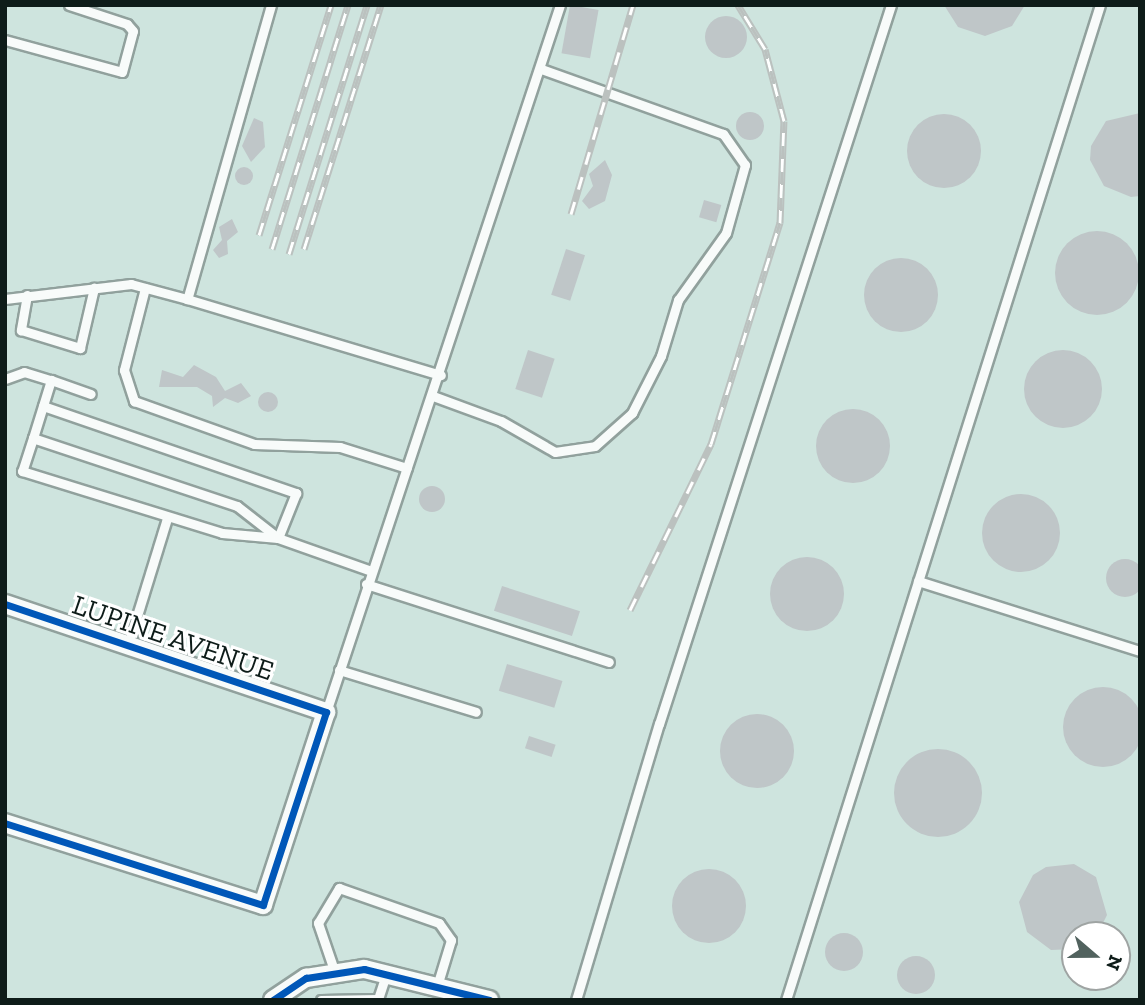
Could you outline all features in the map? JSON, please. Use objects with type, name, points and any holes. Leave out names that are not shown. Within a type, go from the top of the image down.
[{"type":"street","name":"LUPINE AVENUE","points":[[5,604],[326,712]]},
{"type":"street","points":[[5,823],[263,905],[326,712]]},
{"type":"street","points":[[273,1000],[306,978],[335,973],[386,974],[489,1000]]},
{"type":"lane","points":[[5,40],[122,72],[133,31],[127,24],[69,5]]},
{"type":"lane","points":[[187,299],[271,5]]},
{"type":"lane","points":[[326,712],[366,584],[441,375],[560,5]]},
{"type":"lane","points":[[576,1000],[659,724],[891,5]]},
{"type":"lane","points":[[786,1000],[1100,5]]},
{"type":"lane","points":[[433,396],[501,421],[555,452],[595,446],[632,413],[661,356],[678,300],[726,233],[745,165],[723,134],[541,69]]},
{"type":"lane","points":[[5,299],[94,288],[145,288],[441,375]]},
{"type":"lane","points":[[27,295],[21,330],[80,348],[94,288]]},
{"type":"lane","points":[[145,288],[124,370],[134,401],[254,444],[340,447],[407,468]]},
{"type":"lane","points":[[5,379],[24,372],[91,394]]},
{"type":"lane","points":[[51,380],[22,471],[167,517],[278,538],[371,571]]},
{"type":"lane","points":[[43,406],[296,493],[278,538]]},
{"type":"lane","points":[[33,438],[237,506],[278,538]]},
{"type":"lane","points":[[128,645],[167,517]]},
{"type":"lane","points":[[918,581],[1140,651]]},
{"type":"lane","points":[[366,584],[609,662]]},
{"type":"lane","points":[[339,670],[476,712]]},
{"type":"lane","points":[[335,973],[318,923],[339,888],[439,923],[450,940],[437,986]]},
{"type":"lane","points":[[321,1000],[378,999],[386,974]]},
{"type":"building","points":[[570,5],[599,10],[590,58],[561,53]]},
{"type":"building","points":[[944,5],[1025,5],[1012,26],[985,36],[958,27]]},
{"type":"building","points":[[726,16],[741,22],[747,37],[741,52],[726,58],[711,52],[705,37],[711,22]]},
{"type":"building","points":[[750,112],[760,116],[764,126],[760,136],[750,140],[740,136],[736,126],[740,116]]},
{"type":"building","points":[[1140,113],[1140,196],[1131,197],[1104,186],[1090,160],[1091,146],[1106,121]]},
{"type":"building","points":[[944,114],[965,120],[975,130],[981,151],[975,172],[965,182],[944,188],[923,182],[913,172],[907,151],[913,130],[923,120]]},
{"type":"building","points":[[254,118],[263,122],[265,147],[251,162],[242,146]]},
{"type":"building","points":[[605,160],[612,175],[605,201],[589,209],[582,201],[593,186],[589,174]]},
{"type":"building","points":[[244,167],[251,169],[251,183],[244,185],[237,183],[235,176],[237,169]]},
{"type":"building","points":[[704,200],[721,205],[716,222],[699,217]]},
{"type":"building","points":[[232,219],[238,232],[227,241],[228,254],[219,258],[213,250],[222,240],[219,227]]},
{"type":"building","points":[[1089,231],[1105,231],[1121,238],[1132,249],[1139,265],[1136,289],[1127,303],[1105,315],[1089,315],[1073,308],[1062,297],[1055,281],[1055,265],[1062,249],[1073,238]]},
{"type":"building","points":[[566,249],[585,255],[570,301],[551,295]]},
{"type":"building","points":[[901,258],[922,264],[932,274],[938,295],[932,316],[922,326],[901,332],[880,326],[870,316],[864,295],[870,274],[880,264]]},
{"type":"building","points":[[528,350],[555,359],[542,398],[515,389]]},
{"type":"building","points":[[1063,350],[1078,353],[1090,362],[1099,374],[1102,389],[1099,404],[1090,416],[1078,425],[1063,428],[1048,425],[1036,416],[1027,404],[1024,389],[1027,374],[1036,362],[1048,353]]},
{"type":"building","points":[[194,365],[216,377],[225,391],[241,383],[251,396],[238,403],[225,398],[213,407],[212,396],[197,387],[159,387],[162,370],[183,377]]},
{"type":"building","points":[[268,392],[275,395],[278,402],[275,409],[268,412],[261,409],[258,402],[261,395]]},
{"type":"building","points":[[853,409],[874,415],[884,425],[890,446],[884,467],[874,477],[853,483],[832,477],[822,467],[816,446],[822,425],[832,415]]},
{"type":"building","points":[[432,486],[441,490],[445,499],[441,508],[432,512],[423,508],[419,499],[423,490]]},
{"type":"building","points":[[1021,494],[1036,497],[1048,506],[1057,518],[1060,533],[1057,548],[1048,560],[1036,569],[1021,572],[1006,569],[994,560],[985,548],[982,533],[985,518],[994,506],[1006,497]]},
{"type":"building","points":[[807,557],[828,563],[838,573],[844,594],[838,615],[828,625],[807,631],[786,625],[776,615],[770,594],[776,573],[786,563]]},
{"type":"building","points":[[1125,559],[1138,565],[1144,578],[1138,591],[1125,597],[1112,591],[1106,578],[1112,565]]},
{"type":"building","points":[[502,586],[580,611],[572,636],[494,611]]},
{"type":"building","points":[[507,664],[562,681],[554,708],[499,691]]},
{"type":"building","points":[[1103,687],[1118,690],[1131,699],[1140,712],[1143,727],[1140,742],[1131,755],[1118,764],[1103,767],[1088,764],[1075,755],[1066,742],[1063,727],[1066,712],[1075,699],[1088,690]]},
{"type":"building","points":[[757,714],[778,720],[788,730],[794,751],[788,772],[778,782],[757,788],[736,782],[726,772],[720,751],[726,730],[736,720]]},
{"type":"building","points":[[529,736],[556,745],[552,757],[525,748]]},
{"type":"building","points":[[938,749],[955,752],[969,762],[979,776],[982,793],[979,810],[969,824],[955,834],[938,837],[921,834],[907,824],[897,810],[894,793],[897,776],[907,762],[921,752]]},
{"type":"building","points":[[1074,864],[1096,877],[1107,915],[1104,921],[1061,921],[1061,950],[1051,950],[1027,932],[1019,902],[1033,875],[1046,867]]},
{"type":"building","points":[[709,869],[730,875],[740,885],[746,906],[740,927],[730,937],[709,943],[688,937],[678,927],[672,906],[678,885],[688,875]]},
{"type":"building","points":[[844,933],[857,939],[863,952],[857,965],[844,971],[831,965],[825,952],[831,939]]},
{"type":"building","points":[[916,956],[929,962],[935,975],[929,988],[916,994],[903,988],[897,975],[903,962]]},
{"type":"railway","points":[[259,235],[331,5]]},
{"type":"railway","points":[[272,249],[348,5]]},
{"type":"railway","points":[[289,254],[367,5]]},
{"type":"railway","points":[[304,249],[381,5]]},
{"type":"railway","points":[[571,214],[633,5]]},
{"type":"railway","points":[[630,610],[711,444],[780,223],[784,121],[765,49],[738,5]]},
{"type":"cycle path","points":[[5,604],[326,712],[263,905],[5,823]]},
{"type":"cycle path","points":[[273,1000],[306,978],[364,969],[489,1000]]}]
